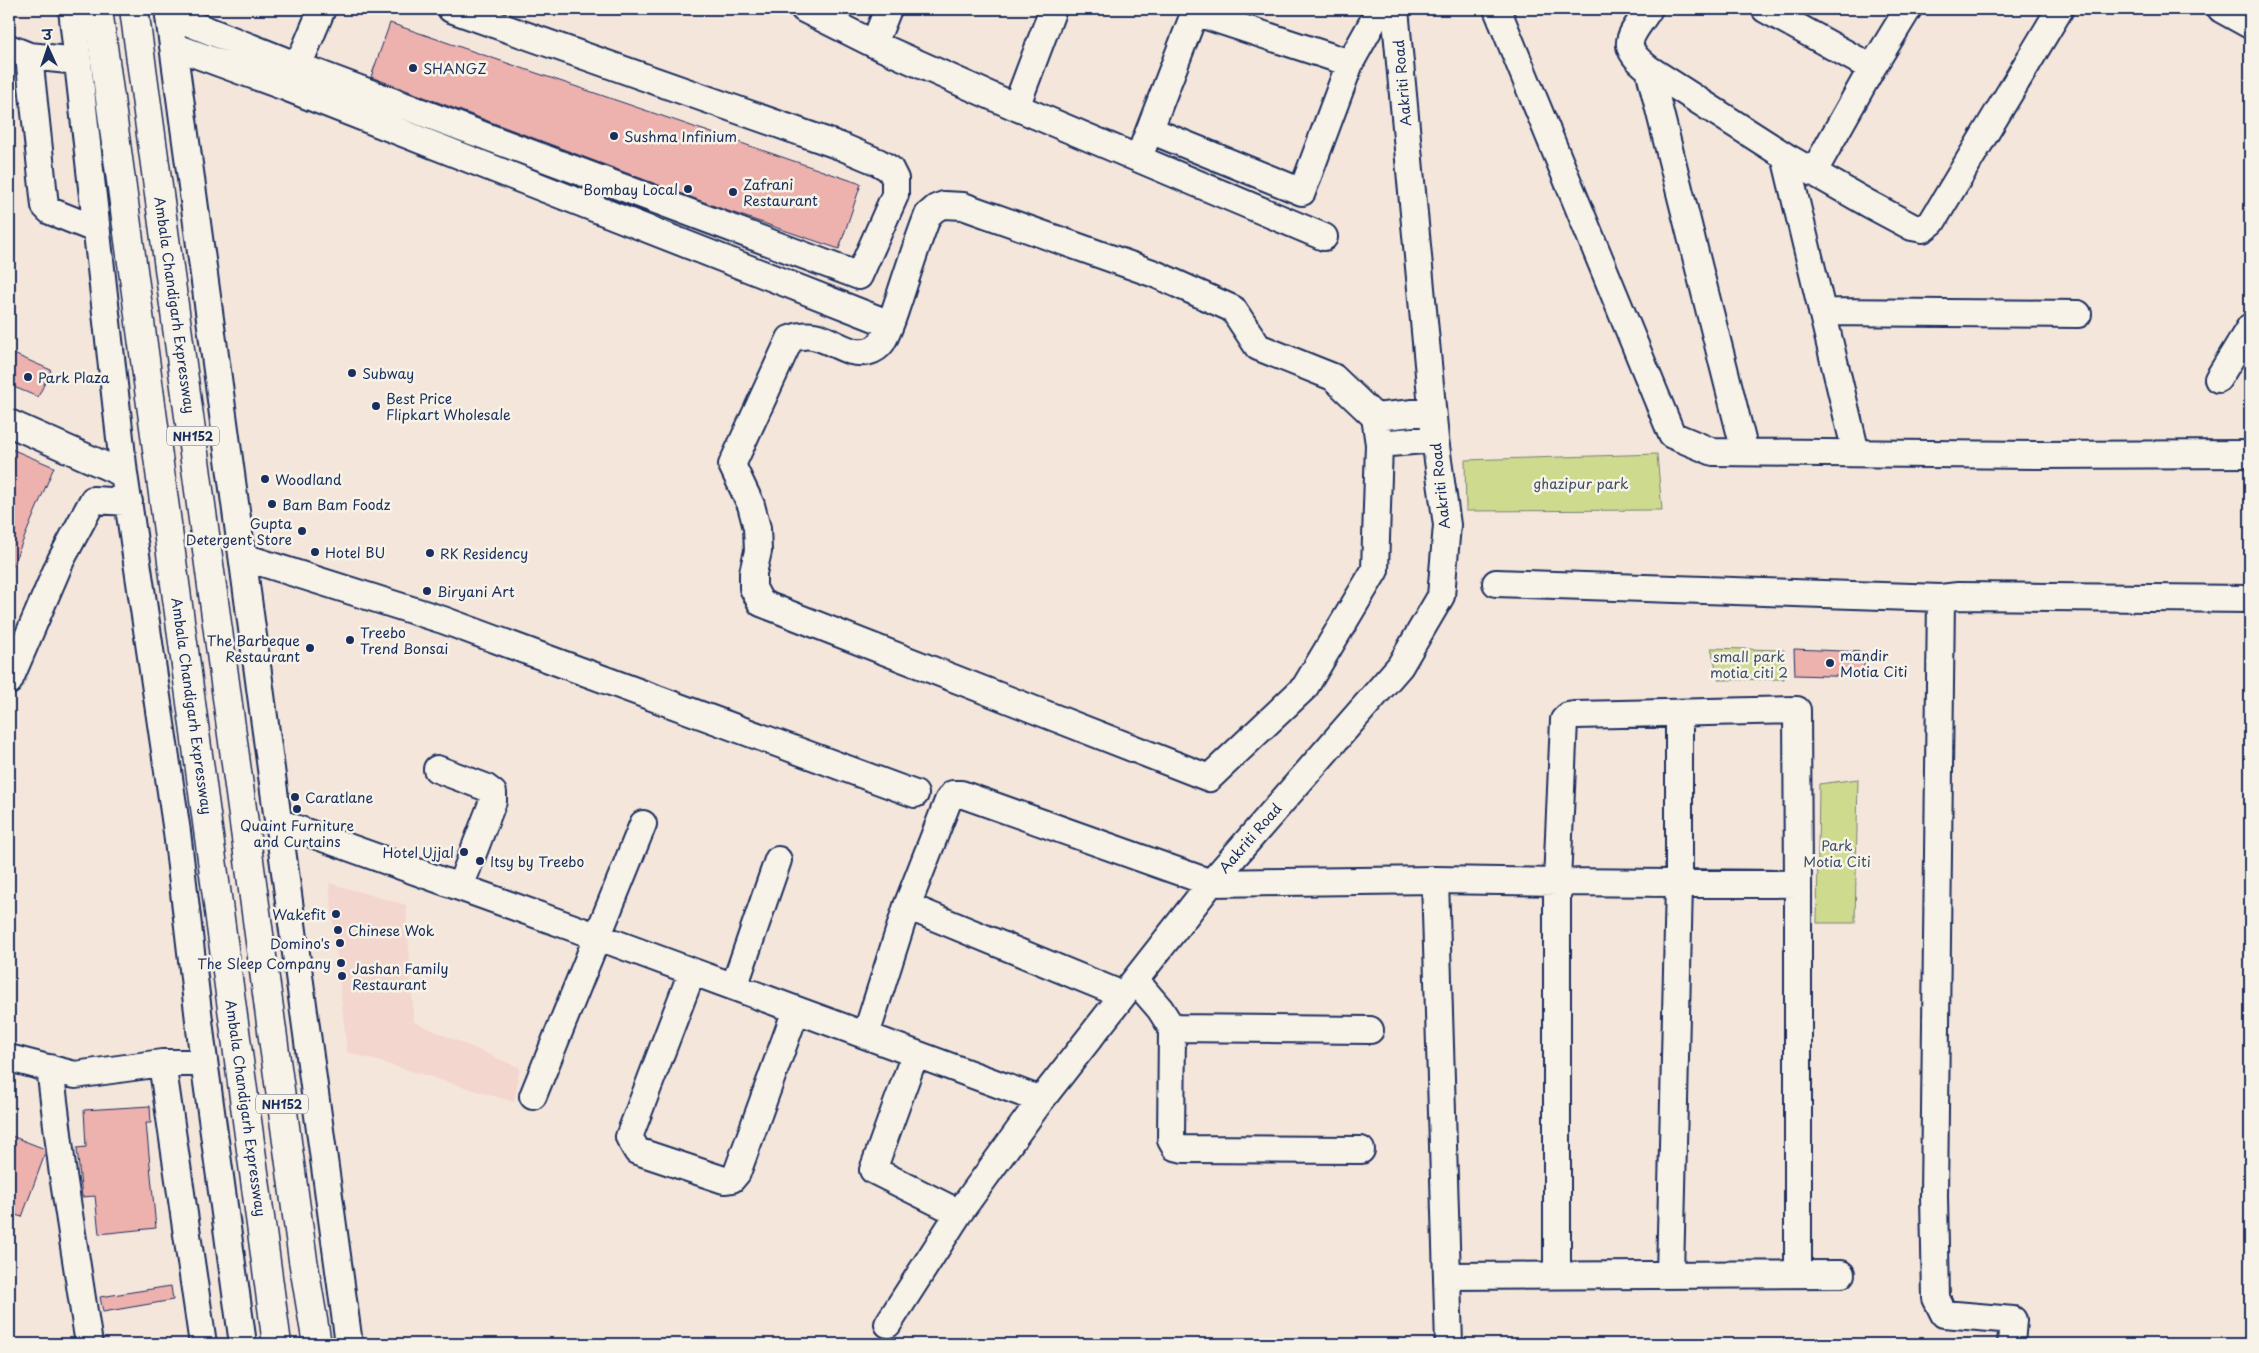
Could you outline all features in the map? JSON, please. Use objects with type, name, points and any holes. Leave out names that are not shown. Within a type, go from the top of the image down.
[{"type":"highway","name":"Ambala Chandigarh Expressway","points":[[98,9],[277,1344]]},
{"type":"highway","name":"Ambala Chandigarh Expressway","points":[[134,9],[303,1260],[317,1344]]},
{"type":"street","points":[[72,9],[95,229],[124,474],[177,832],[204,1063],[243,1344]]},
{"type":"street","points":[[298,66],[322,9]]},
{"type":"street","points":[[349,1344],[169,12],[298,66],[859,276],[895,195],[895,179],[890,169],[840,146],[451,9]]},
{"type":"street","points":[[804,9],[874,44],[1016,107],[1324,237]]},
{"type":"street","points":[[874,44],[888,9]]},
{"type":"street","points":[[1016,107],[1053,9]]},
{"type":"street","points":[[1150,130],[1302,192],[1350,63],[1380,9]]},
{"type":"street","name":"Aakriti Road","points":[[888,1324],[959,1213],[1040,1100],[1211,883],[1400,666],[1441,596],[1447,525],[1432,411],[1395,9]]},
{"type":"street","points":[[1497,9],[1672,435],[1713,452],[2250,454]]},
{"type":"street","points":[[1648,9],[1631,34],[1630,48],[1634,57],[1649,69],[1813,173],[1886,213],[1912,226],[1923,229],[1932,222],[2060,9]]},
{"type":"street","points":[[1813,173],[1872,68],[1908,9]]},
{"type":"street","points":[[2220,9],[2250,24]]},
{"type":"street","points":[[1138,160],[1195,10],[1350,63]]},
{"type":"street","points":[[1775,11],[1872,68]]},
{"type":"street","points":[[173,46],[890,324]]},
{"type":"street","points":[[78,61],[19,52],[45,206],[50,211],[95,229]]},
{"type":"street","points":[[1649,69],[1745,452]]},
{"type":"street","points":[[380,125],[388,100]]},
{"type":"street","points":[[1785,156],[1856,453]]},
{"type":"street","points":[[944,205],[963,206],[1154,274],[1233,309],[1258,348],[1333,377],[1375,417],[1379,444],[1375,570],[1305,687],[1209,778],[761,602],[753,588],[753,573],[758,551],[757,528],[751,505],[732,465],[790,338],[801,334],[814,334],[851,351],[862,353],[871,351],[881,343],[890,324],[928,215],[936,208],[944,205]]},
{"type":"street","points":[[1822,312],[2078,314]]},
{"type":"street","points":[[2218,379],[2250,327]]},
{"type":"street","points":[[1375,417],[1432,411]]},
{"type":"street","points":[[9,423],[124,474]]},
{"type":"street","points":[[1379,444],[1435,439]]},
{"type":"street","points":[[9,680],[61,560],[93,500],[129,502]]},
{"type":"street","points":[[244,556],[443,620],[915,794]]},
{"type":"street","points":[[1496,584],[1941,598],[1958,596],[2250,599]]},
{"type":"street","points":[[1941,598],[1934,1196],[1936,1298],[1944,1314],[2013,1320],[2011,1344]]},
{"type":"street","points":[[1557,1275],[1557,882],[1564,720],[1568,716],[1576,715],[1797,710],[1798,1274]]},
{"type":"street","points":[[1670,1275],[1678,884],[1679,713]]},
{"type":"street","points":[[437,769],[493,793],[493,801],[460,887]]},
{"type":"street","points":[[866,1036],[906,906],[948,800],[953,794],[960,794],[1211,883],[1435,880],[1798,884]]},
{"type":"street","points":[[278,822],[598,937],[1040,1100]]},
{"type":"street","points":[[534,1096],[643,824]]},
{"type":"street","points":[[734,987],[778,860]]},
{"type":"street","points":[[1435,880],[1449,1344]]},
{"type":"street","points":[[906,906],[1129,987],[1160,1009],[1172,1028],[1171,1140],[1175,1147],[1183,1149],[1361,1150]]},
{"type":"street","points":[[692,972],[628,1137],[637,1151],[724,1180],[732,1179],[737,1173],[796,1010]]},
{"type":"street","points":[[1172,1028],[1370,1030]]},
{"type":"street","points":[[915,1054],[873,1170],[959,1213]]},
{"type":"street","points":[[9,1058],[75,1075],[162,1063],[204,1063]]},
{"type":"street","points":[[162,1063],[203,1344]]},
{"type":"street","points":[[50,1068],[63,1175],[89,1344]]},
{"type":"street","points":[[1447,1276],[1841,1274]]},
{"type":"shaded area","points":[[329,883],[406,905],[414,1022],[520,1068],[514,1102],[347,1052]]},
{"type":"green space","name":"ghazipur park","points":[[1657,454],[1662,510],[1466,511],[1465,460]]},
{"type":"green space","name":"small park motia citi 2","points":[[1711,648],[1784,650],[1784,679],[1719,680]]},
{"type":"green space","name":"Park Motia Citi","points":[[1858,779],[1855,923],[1817,923],[1819,784]]},
{"type":"building","name":"Sushma Infinium","points":[[390,23],[861,184],[839,249],[725,210],[371,77]]},
{"type":"building","name":"Park Plaza","points":[[9,352],[51,370],[38,397],[9,385]]},
{"type":"building","points":[[9,448],[54,467],[9,574]]},
{"type":"building","name":"mandir Motia Citi","points":[[1794,649],[1865,652],[1863,677],[1795,675]]},
{"type":"building","points":[[150,1106],[151,1123],[146,1123],[156,1228],[99,1234],[95,1196],[82,1197],[77,1148],[86,1147],[84,1110]]},
{"type":"building","points":[[9,1135],[45,1149],[45,1154],[22,1217],[9,1213]]},
{"type":"building","points":[[171,1286],[173,1300],[103,1312],[100,1297]]},
{"type":"place","name":"SHANGZ","points":[[413,68]]},
{"type":"place","name":"Sushma Infinium","points":[[614,136]]},
{"type":"place","name":"Bombay Local","points":[[688,189]]},
{"type":"place","name":"Zafrani Restaurant","points":[[733,192]]},
{"type":"place","name":"Subway","points":[[352,373]]},
{"type":"place","name":"Park Plaza","points":[[28,377]]},
{"type":"place","name":"Best Price Flipkart Wholesale","points":[[376,406]]},
{"type":"place","name":"Woodland","points":[[265,479]]},
{"type":"place","name":"Bam Bam Foodz","points":[[272,504]]},
{"type":"place","name":"Gupta Detergent Store","points":[[302,531]]},
{"type":"place","name":"Hotel BU","points":[[315,552]]},
{"type":"place","name":"RK Residency","points":[[430,553]]},
{"type":"place","name":"Biryani Art","points":[[427,591]]},
{"type":"place","name":"Treebo Trend Bonsai","points":[[350,640]]},
{"type":"place","name":"The Barbeque Restaurant","points":[[310,648]]},
{"type":"place","name":"mandir Motia Citi","points":[[1830,663]]},
{"type":"place","name":"Caratlane","points":[[295,797]]},
{"type":"place","name":"Quaint Furniture and Curtains","points":[[297,809]]},
{"type":"place","name":"Hotel Ujjal","points":[[464,852]]},
{"type":"place","name":"Itsy by Treebo","points":[[480,861]]},
{"type":"place","name":"Wakefit","points":[[336,914]]},
{"type":"place","name":"Chinese Wok","points":[[338,930]]},
{"type":"place","name":"Domino's","points":[[340,943]]},
{"type":"place","name":"The Sleep Company","points":[[341,963]]},
{"type":"place","name":"Jashan Family Restaurant","points":[[342,976]]}]
